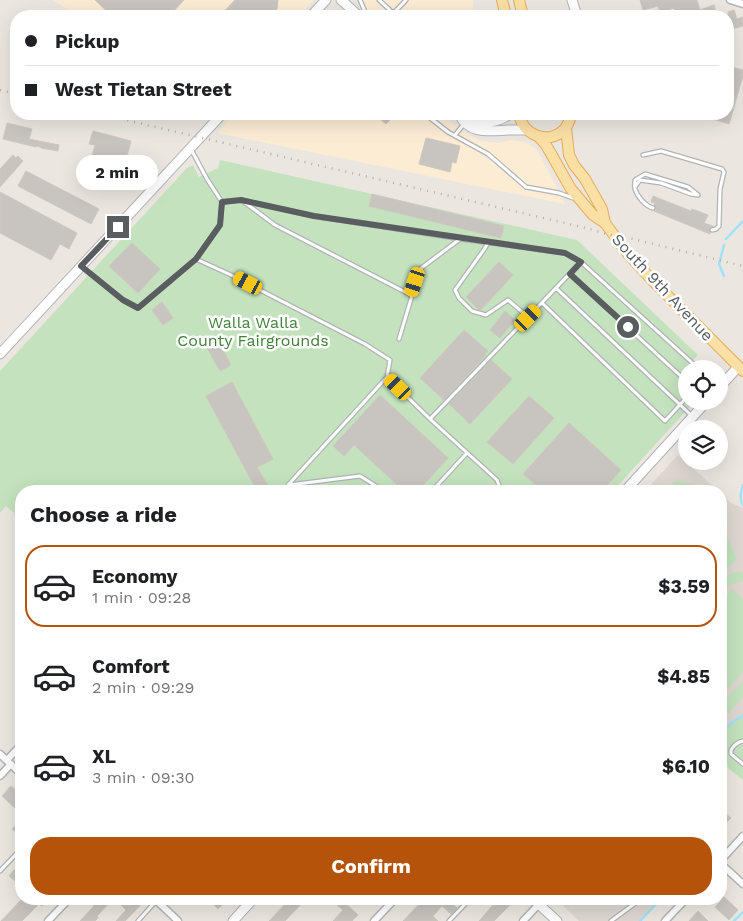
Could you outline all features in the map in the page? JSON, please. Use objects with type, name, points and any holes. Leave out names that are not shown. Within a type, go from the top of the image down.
[{"type":"main road","points":[[317,10],[326,0]]},
{"type":"main road","points":[[341,0],[352,10]]},
{"type":"main road","points":[[0,354],[216,120]]},
{"type":"main road","points":[[467,120],[476,129],[487,132],[528,130]]},
{"type":"main road","points":[[477,120],[485,122],[498,120]]},
{"type":"main road","points":[[521,120],[532,133],[538,136],[552,137],[558,135],[566,128],[570,120]]},
{"type":"main road","name":"South 9th Avenue","points":[[566,128],[570,155],[574,165],[585,179],[602,209],[605,223]]},
{"type":"main road","name":"South 9th Avenue","points":[[538,136],[546,145],[571,189],[593,215],[605,223],[628,254],[651,279],[741,369]]},
{"type":"main road","points":[[728,380],[741,369]]},
{"type":"main road","points":[[631,485],[699,410]]},
{"type":"main road","points":[[232,921],[247,905]]},
{"type":"main road","points":[[540,905],[557,921]]},
{"type":"street","points":[[730,0],[743,4]]},
{"type":"street","points":[[0,754],[15,768]]},
{"type":"street","points":[[0,776],[15,754]]},
{"type":"street","points":[[727,853],[743,836]]},
{"type":"street","points":[[727,869],[743,884]]},
{"type":"street","points":[[48,921],[63,905]]},
{"type":"street","points":[[161,905],[178,921]]},
{"type":"street","points":[[374,921],[389,905]]},
{"type":"street","points":[[523,921],[533,905]]},
{"type":"street","points":[[665,921],[680,905]]},
{"type":"lane","points":[[379,0],[388,10]]},
{"type":"lane","points":[[397,10],[406,0]]},
{"type":"lane","points":[[433,120],[448,132],[488,154],[526,187],[559,193],[580,200]]},
{"type":"lane","points":[[455,135],[464,120]]},
{"type":"lane","points":[[81,266],[123,300],[138,308],[196,259],[220,225],[222,202],[190,148]]},
{"type":"lane","points":[[643,156],[661,151],[722,169],[724,172],[720,189],[719,226],[712,230]]},
{"type":"lane","points":[[652,208],[642,200],[634,187],[635,180],[645,174],[688,187],[698,195]]},
{"type":"lane","points":[[222,202],[241,200],[314,216],[565,253],[581,262],[689,360]]},
{"type":"lane","points":[[241,200],[275,225],[411,295]]},
{"type":"lane","points":[[399,339],[420,269],[461,239]]},
{"type":"lane","points":[[488,243],[455,290],[459,298],[472,311],[486,314],[508,300],[528,318]]},
{"type":"lane","points":[[196,259],[232,274],[365,344],[390,360],[387,377],[288,485]]},
{"type":"lane","points":[[430,419],[581,262]]},
{"type":"lane","points":[[570,274],[678,374]]},
{"type":"lane","points":[[556,288],[678,403]]},
{"type":"lane","points":[[542,303],[665,421],[678,407]]},
{"type":"lane","points":[[387,377],[497,480],[499,485]]},
{"type":"lane","points":[[685,410],[693,417]]},
{"type":"lane","points":[[438,485],[467,453]]},
{"type":"lane","points":[[288,485],[360,476],[374,485]]},
{"type":"lane","points":[[743,741],[738,742],[731,750],[731,754],[743,764]]},
{"type":"lane","points":[[0,871],[15,855]]},
{"type":"lane","points":[[138,921],[152,905]]},
{"type":"lane","points":[[449,921],[464,905]]},
{"type":"lane","points":[[612,921],[633,905]]},
{"type":"shaded area","points":[[53,0],[314,0],[305,10],[69,10]]},
{"type":"shaded area","points":[[356,0],[473,0],[474,10],[367,10]]},
{"type":"shaded area","points":[[229,120],[449,120],[481,141],[498,143],[511,140],[526,142],[536,149],[565,204],[217,133]]},
{"type":"shaded area","points":[[678,455],[678,470],[695,470],[711,485],[650,485]]},
{"type":"shaded area","points":[[727,499],[743,508],[743,715],[737,718],[727,737]]},
{"type":"shaded area","points":[[562,905],[656,905],[641,921],[579,921]]},
{"type":"green space","name":"Walla Walla County Fairgrounds","points":[[220,160],[577,240],[698,355],[693,360],[678,360],[678,410],[687,410],[618,485],[15,485],[15,514],[6,506],[0,513],[0,371],[187,168],[193,165],[199,177],[218,168]]},
{"type":"green space","points":[[675,481],[693,485],[671,485]]},
{"type":"green space","points":[[727,533],[737,558],[727,568]]},
{"type":"green space","points":[[743,572],[743,581],[727,586],[727,576]]},
{"type":"green space","points":[[732,589],[743,599],[743,672],[727,689],[727,594]]},
{"type":"green space","points":[[743,681],[743,697],[727,714],[727,698]]},
{"type":"green space","points":[[743,715],[743,780],[728,768],[727,765],[727,726]]},
{"type":"building","points":[[95,0],[184,0],[175,10],[106,10]]},
{"type":"building","points":[[235,0],[278,0],[276,10],[226,10]]},
{"type":"building","points":[[640,0],[697,0],[700,10],[675,10],[674,8],[659,10],[658,6],[643,10]]},
{"type":"building","points":[[714,5],[715,10],[700,10]]},
{"type":"building","points":[[734,10],[737,19],[743,17],[743,26],[734,28]]},
{"type":"building","points":[[734,68],[743,70],[734,107]]},
{"type":"building","points":[[381,120],[390,120],[386,124]]},
{"type":"building","points":[[716,120],[730,120],[729,124]]},
{"type":"building","points":[[7,123],[32,129],[29,139],[59,145],[58,151],[3,139]]},
{"type":"building","points":[[93,131],[131,141],[123,171],[106,167],[107,164],[91,160],[95,145],[89,144]]},
{"type":"building","points":[[426,138],[460,146],[456,163],[452,162],[450,172],[419,164]]},
{"type":"building","points":[[13,155],[16,158],[18,156],[23,161],[0,187],[0,169]]},
{"type":"building","points":[[26,171],[99,209],[91,224],[18,186]]},
{"type":"building","points":[[0,192],[77,233],[69,249],[60,244],[51,260],[0,233]]},
{"type":"building","points":[[372,194],[504,226],[501,238],[369,206]]},
{"type":"building","points":[[653,196],[691,211],[692,209],[708,215],[704,223],[713,226],[709,229],[710,234],[654,211],[656,210],[655,203],[651,202]]},
{"type":"building","points":[[132,243],[160,269],[138,293],[109,266]]},
{"type":"building","points":[[499,262],[513,275],[479,310],[466,297]]},
{"type":"building","points":[[162,302],[173,318],[163,325],[152,310]]},
{"type":"building","points":[[505,311],[515,320],[500,338],[490,330]]},
{"type":"building","points":[[464,330],[488,351],[444,400],[420,378]]},
{"type":"building","points":[[218,340],[231,365],[220,371],[206,346]]},
{"type":"building","points":[[491,360],[512,379],[470,424],[449,404]]},
{"type":"building","points":[[232,382],[273,459],[257,467],[268,485],[254,485],[206,396]]},
{"type":"building","points":[[380,395],[448,458],[423,485],[397,485],[354,445],[344,456],[333,446]]},
{"type":"building","points":[[529,396],[554,418],[513,464],[487,442]]},
{"type":"building","points":[[569,423],[621,470],[607,485],[536,485],[523,474]]},
{"type":"building","points":[[11,786],[15,790],[15,808],[2,796]]},
{"type":"building","points":[[15,869],[15,881],[9,876]]},
{"type":"building","points":[[727,900],[738,910],[729,920],[715,907],[717,905],[727,905]]},
{"type":"building","points":[[16,905],[38,905],[22,921],[1,921]]},
{"type":"building","points":[[107,905],[95,921],[80,921],[94,906]]},
{"type":"building","points":[[121,905],[140,906],[125,921],[116,921],[126,910]]},
{"type":"building","points":[[214,905],[222,905],[218,909]]},
{"type":"building","points":[[284,905],[300,905],[285,921],[269,921]]},
{"type":"building","points":[[337,905],[347,905],[358,915],[352,921],[333,921],[343,910]]},
{"type":"building","points":[[418,905],[454,905],[457,908],[451,914],[442,906],[433,916],[438,921],[403,921]]},
{"type":"building","points":[[493,905],[510,905],[494,921],[479,921]]},
{"type":"building","points":[[698,911],[708,921],[689,921]]},
{"type":"waterway","points":[[726,239],[743,221]]},
{"type":"waterway","points":[[724,245],[719,264],[724,276]]},
{"type":"waterway","points":[[743,485],[741,493],[743,505]]},
{"type":"waterway","points":[[727,726],[743,715]]},
{"type":"waterway","points":[[640,921],[655,905]]},
{"type":"waterway","points":[[734,921],[743,912]]},
{"type":"railway","points":[[0,90],[10,92]]},
{"type":"railway","points":[[126,120],[743,266]]},
{"type":"route","points":[[118,227],[81,266],[123,300],[138,308],[196,259],[220,225],[222,202],[241,200],[314,216],[565,253],[581,262],[570,274],[628,327]]}]
